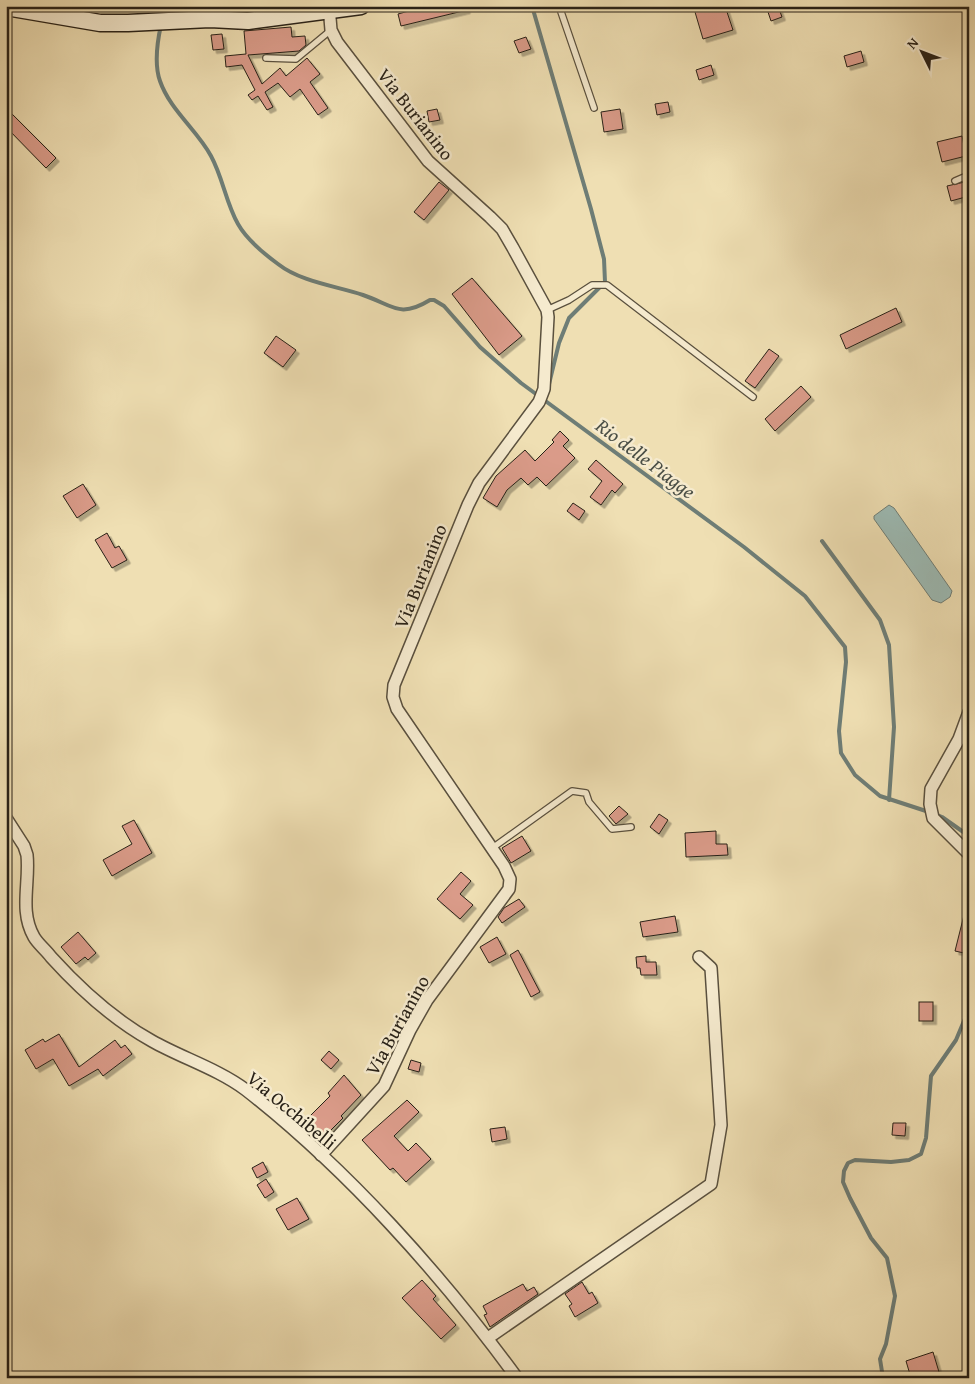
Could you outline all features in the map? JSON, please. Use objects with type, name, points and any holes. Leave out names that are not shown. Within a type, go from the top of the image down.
[{"type":"street","points":[[6,7],[100,23],[210,19],[248,21],[361,6]]},
{"type":"street","name":"Via Burianino","points":[[321,1155],[384,1086],[410,1030],[427,1000],[510,889],[510,880],[504,866],[397,709],[392,697],[394,685],[468,505],[479,483],[539,402],[544,390],[549,339],[547,310],[502,229],[428,161],[337,42],[331,30],[328,9]]},
{"type":"street","points":[[969,712],[959,739],[931,789],[930,804],[933,818],[969,854]]},
{"type":"street","name":"Via Occhibelli","points":[[6,818],[24,846],[27,855],[25,914],[34,937],[64,971],[105,1009],[151,1040],[244,1089],[321,1155],[429,1268],[488,1338],[517,1378]]},
{"type":"street","points":[[488,1338],[711,1184],[721,1125],[711,968],[699,957]]},
{"type":"lane","points":[[559,6],[594,108]]},
{"type":"lane","points":[[266,58],[296,59],[331,30]]},
{"type":"lane","points":[[955,181],[969,176]]},
{"type":"lane","points":[[547,310],[569,300],[592,285],[607,285],[753,397]]},
{"type":"lane","points":[[491,849],[572,791],[586,793],[589,802],[612,829],[631,827]]},
{"type":"water","points":[[889,505],[894,508],[952,591],[950,597],[941,603],[932,600],[874,519],[874,516]]},
{"type":"building","points":[[427,6],[466,6],[467,10],[401,26],[398,14]]},
{"type":"building","points":[[714,6],[725,6],[733,30],[703,39],[695,12]]},
{"type":"building","points":[[766,6],[778,6],[782,17],[771,21]]},
{"type":"building","points":[[291,27],[292,37],[305,36],[306,45],[299,51],[248,55],[262,84],[280,68],[286,76],[307,58],[320,74],[310,82],[328,108],[318,115],[300,89],[290,97],[278,83],[265,92],[273,107],[267,110],[258,96],[252,100],[248,95],[255,90],[242,65],[226,67],[225,56],[246,54],[244,31]]},
{"type":"building","points":[[222,34],[224,49],[213,50],[211,35]]},
{"type":"building","points":[[526,37],[531,49],[519,53],[514,41]]},
{"type":"building","points":[[861,51],[864,62],[847,67],[844,56]]},
{"type":"building","points":[[711,65],[714,75],[699,80],[696,70]]},
{"type":"building","points":[[668,102],[670,112],[657,115],[655,104]]},
{"type":"building","points":[[6,108],[56,158],[46,168],[6,127]]},
{"type":"building","points":[[437,109],[440,120],[429,122],[427,111]]},
{"type":"building","points":[[620,109],[623,129],[604,132],[601,112]]},
{"type":"building","points":[[962,136],[966,156],[942,162],[937,142]]},
{"type":"building","points":[[969,181],[969,196],[951,201],[947,186]]},
{"type":"building","points":[[439,182],[449,190],[424,220],[414,212]]},
{"type":"building","points":[[472,278],[522,336],[499,355],[452,294]]},
{"type":"building","points":[[896,308],[902,322],[846,349],[840,335]]},
{"type":"building","points":[[276,336],[296,350],[283,367],[264,353]]},
{"type":"building","points":[[769,349],[779,356],[755,388],[745,381]]},
{"type":"building","points":[[801,386],[811,397],[775,431],[765,419]]},
{"type":"building","points":[[560,431],[569,440],[563,446],[575,458],[546,486],[537,477],[528,485],[521,478],[507,490],[497,507],[483,498],[496,476],[525,450],[535,461],[554,442],[552,440]]},
{"type":"building","points":[[596,460],[623,484],[615,493],[612,490],[601,505],[590,497],[602,481],[588,469]]},
{"type":"building","points":[[83,484],[96,505],[77,518],[63,496]]},
{"type":"building","points":[[573,503],[585,511],[579,520],[567,511]]},
{"type":"building","points":[[107,533],[115,548],[119,546],[127,560],[112,568],[95,540]]},
{"type":"building","points":[[619,806],[628,814],[616,824],[609,816]]},
{"type":"building","points":[[659,814],[668,820],[659,834],[650,827]]},
{"type":"building","points":[[134,820],[152,853],[112,876],[103,860],[132,844],[122,826]]},
{"type":"building","points":[[716,831],[716,844],[727,844],[728,855],[686,857],[685,833]]},
{"type":"building","points":[[522,836],[531,851],[511,863],[502,848]]},
{"type":"building","points":[[461,872],[471,881],[460,894],[473,905],[460,919],[437,899]]},
{"type":"building","points":[[519,899],[525,907],[502,923],[498,917],[504,908]]},
{"type":"building","points":[[965,911],[969,911],[969,934],[964,953],[955,951]]},
{"type":"building","points":[[675,916],[678,932],[643,937],[640,922]]},
{"type":"building","points":[[78,932],[96,953],[88,960],[85,957],[76,964],[61,947]]},
{"type":"building","points":[[497,937],[506,954],[489,963],[480,947]]},
{"type":"building","points":[[518,950],[540,992],[531,997],[510,955]]},
{"type":"building","points":[[646,956],[646,962],[656,962],[657,975],[641,975],[640,968],[637,968],[636,957]]},
{"type":"building","points":[[919,1002],[933,1002],[933,1021],[919,1021]]},
{"type":"building","points":[[59,1034],[79,1067],[115,1040],[121,1048],[125,1045],[132,1054],[103,1076],[98,1069],[69,1086],[53,1059],[36,1069],[25,1050],[43,1039],[45,1042]]},
{"type":"building","points":[[329,1051],[339,1060],[331,1069],[321,1060]]},
{"type":"building","points":[[411,1060],[421,1063],[419,1072],[408,1069]]},
{"type":"building","points":[[344,1075],[361,1095],[341,1116],[343,1118],[322,1139],[304,1122],[330,1096],[328,1093]]},
{"type":"building","points":[[407,1100],[419,1112],[394,1136],[408,1151],[416,1143],[431,1159],[406,1182],[393,1168],[390,1170],[362,1140]]},
{"type":"building","points":[[893,1123],[906,1123],[905,1136],[892,1135]]},
{"type":"building","points":[[505,1127],[507,1139],[492,1142],[490,1129]]},
{"type":"building","points":[[263,1162],[268,1172],[257,1178],[252,1168]]},
{"type":"building","points":[[266,1179],[274,1192],[265,1198],[257,1185]]},
{"type":"building","points":[[297,1198],[309,1219],[288,1230],[276,1209]]},
{"type":"building","points":[[422,1280],[436,1296],[433,1299],[456,1325],[441,1339],[402,1298]]},
{"type":"building","points":[[582,1282],[589,1294],[592,1292],[598,1303],[575,1317],[569,1306],[572,1304],[565,1294]]},
{"type":"building","points":[[523,1284],[527,1291],[534,1287],[538,1294],[490,1327],[484,1315],[487,1314],[483,1306]]},
{"type":"building","points":[[933,1352],[939,1372],[922,1378],[911,1378],[906,1361]]},
{"type":"waterway","points":[[163,18],[164,12],[200,11],[199,6]]},
{"type":"waterway","name":"Rio delle Piagge","points":[[532,6],[604,259],[605,282],[569,318],[559,343],[549,384]]},
{"type":"waterway","name":"Rio delle Piagge","points":[[161,25],[158,39],[157,68],[164,91],[211,156],[234,216],[251,241],[278,264],[308,279],[363,295],[396,308],[411,309],[430,300],[434,300],[444,306],[480,347],[521,383],[744,547],[805,596],[845,647],[846,662],[839,731],[841,753],[855,775],[880,796],[929,812]]},
{"type":"waterway","points":[[822,541],[880,620],[889,645],[894,727],[889,800]]},
{"type":"waterway","name":"Rio delle Piagge","points":[[935,814],[969,836]]},
{"type":"waterway","points":[[883,1378],[880,1359],[886,1344],[895,1296],[887,1258],[871,1238],[850,1198],[843,1182],[844,1171],[848,1163],[855,1160],[891,1162],[909,1160],[921,1154],[926,1138],[931,1076],[956,1040],[969,1009]]}]
